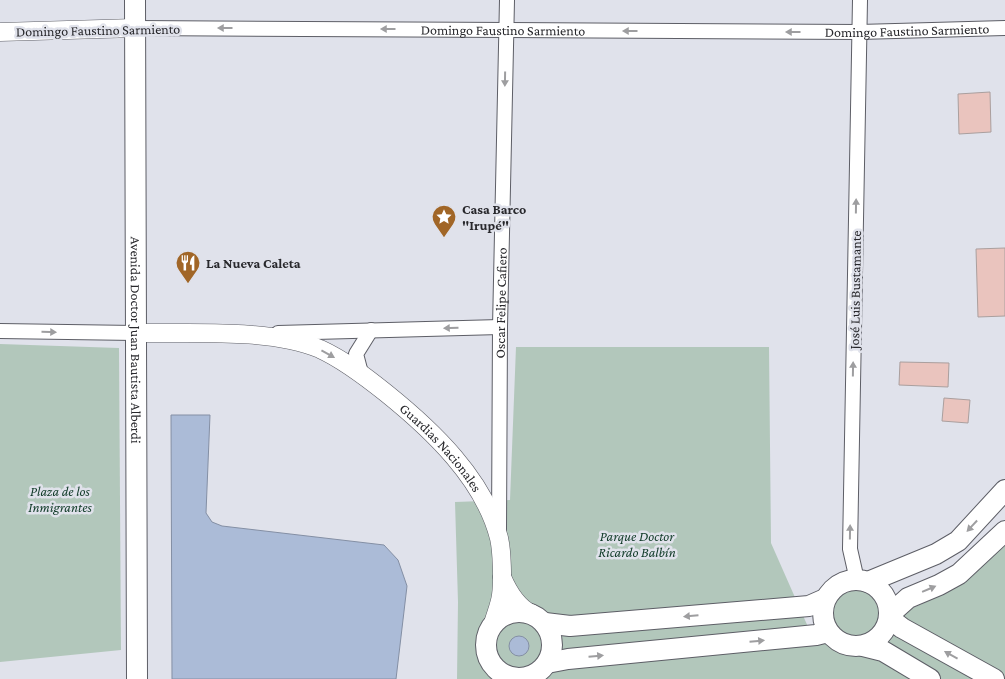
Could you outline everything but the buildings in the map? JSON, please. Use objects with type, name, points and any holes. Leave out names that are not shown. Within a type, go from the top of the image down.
[{"type":"main road","name":"Avenida Doctor Juan Bautista Alberdi","points":[[135,0],[137,679]]},
{"type":"main road","points":[[930,679],[883,651],[844,644],[835,639],[825,626],[822,613],[826,600],[831,591],[838,585],[847,581],[862,581],[936,554],[958,541],[1005,490]]},
{"type":"main road","points":[[889,617],[908,598],[959,574],[1005,531]]},
{"type":"main road","points":[[862,581],[882,592],[889,607],[886,628],[880,636],[863,646]]},
{"type":"main road","points":[[539,619],[550,632],[553,642],[552,653],[547,663],[535,675],[518,679],[508,677],[499,672],[491,664],[487,654],[486,639],[493,624],[499,618],[515,612],[570,626],[809,606],[826,600]]},
{"type":"main road","points":[[889,617],[902,628],[994,679]]},
{"type":"main road","points":[[547,663],[568,659],[816,635],[828,632]]},
{"type":"street","name":"Oscar Felipe Cafiero","points":[[493,624],[501,595],[502,576],[499,539],[500,327],[508,0]]},
{"type":"street","name":"José Luis Bustamante","points":[[860,0],[850,549],[862,581]]},
{"type":"street","name":"Domingo Faustino Sarmiento","points":[[0,32],[135,28],[859,32],[1005,28]]},
{"type":"street","name":"Guardias Nacionales","points":[[0,331],[248,334],[500,327]]},
{"type":"street","points":[[361,373],[356,354],[371,330]]},
{"type":"street","name":"Guardias Nacionales","points":[[248,334],[292,341],[320,350],[361,373],[413,415],[449,451],[480,493],[489,510],[499,539]]},
{"type":"street","name":"Oscar Felipe Cafiero","points":[[502,576],[508,591],[526,611],[539,619]]},
{"type":"green space","name":"Plaza de los Inmigrantes","points":[[0,344],[119,348],[121,650],[0,662]]},
{"type":"green space","name":"Parque Doctor Ricardo Balbín","points":[[516,347],[769,347],[771,543],[816,645],[841,636],[832,623],[831,610],[836,600],[846,593],[857,590],[868,593],[876,603],[880,621],[922,604],[953,583],[1005,540],[1005,679],[457,679],[458,602],[455,502],[510,500]]},
{"type":"water","points":[[171,415],[210,415],[206,513],[212,522],[222,526],[384,545],[398,560],[407,586],[396,679],[172,679]]},
{"type":"water","points":[[519,636],[526,639],[529,646],[526,653],[519,656],[512,653],[509,646],[512,639]]},
{"type":"place","name":"Casa Barco \"Irupé\"","points":[[444,238]]},
{"type":"place","name":"La Nueva Caleta","points":[[188,284]]}]
